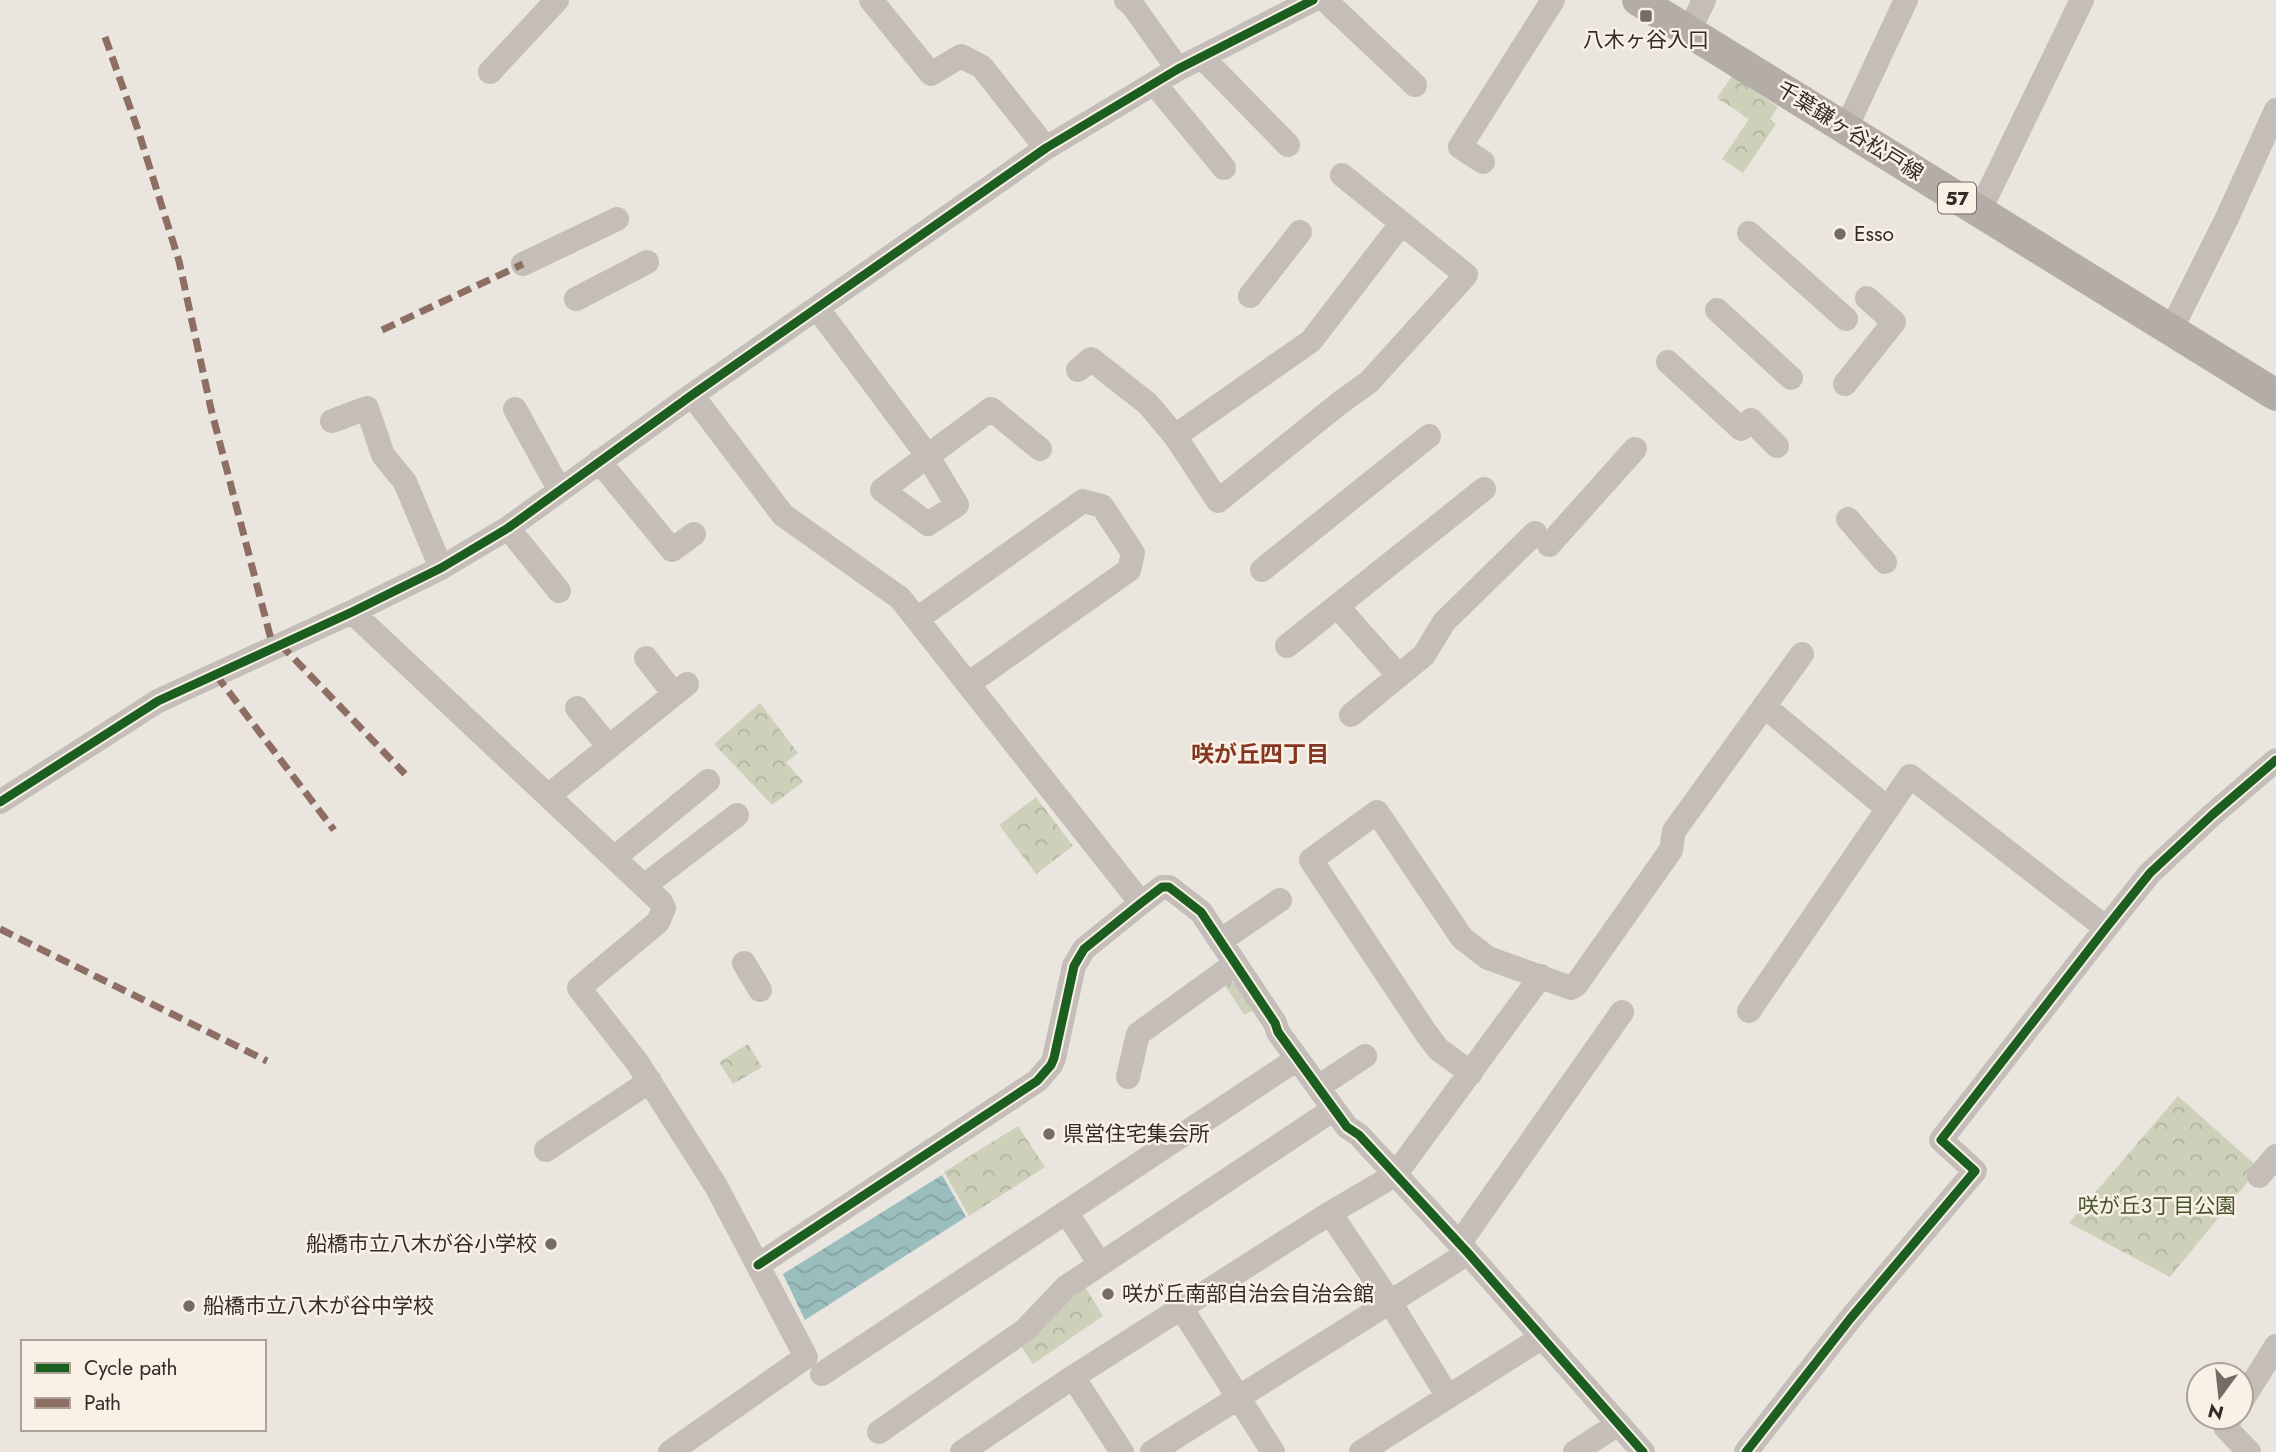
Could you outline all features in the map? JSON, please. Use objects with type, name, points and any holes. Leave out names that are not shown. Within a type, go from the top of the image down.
[{"type":"main road","name":"千葉鎌ヶ谷松戸線","points":[[1638,0],[2276,395]]},
{"type":"street","points":[[490,72],[557,0]]},
{"type":"street","points":[[871,0],[931,74],[961,56],[982,67],[1046,148]]},
{"type":"street","points":[[1126,0],[1178,69]]},
{"type":"street","points":[[0,802],[158,701],[352,612],[441,568],[508,528],[692,395],[1046,148],[1178,69],[1312,0]]},
{"type":"street","points":[[1325,0],[1415,85]]},
{"type":"street","points":[[1483,162],[1460,147],[1553,0]]},
{"type":"street","points":[[1689,31],[1704,0]]},
{"type":"street","points":[[1846,128],[1906,0]]},
{"type":"street","points":[[1979,212],[2082,0]]},
{"type":"street","points":[[1202,57],[1289,145]]},
{"type":"street","points":[[1154,83],[1224,168]]},
{"type":"street","points":[[2171,330],[2227,218],[2276,110]]},
{"type":"street","points":[[1078,370],[1091,359],[1148,404],[1175,436],[1218,501],[1368,382],[1466,275],[1342,175]]},
{"type":"street","points":[[523,264],[617,219]]},
{"type":"street","points":[[1175,436],[1311,341],[1401,225]]},
{"type":"street","points":[[1250,296],[1300,232]]},
{"type":"street","points":[[1749,233],[1846,319]]},
{"type":"street","points":[[576,299],[647,262]]},
{"type":"street","points":[[1845,384],[1894,322],[1867,299]]},
{"type":"street","points":[[818,309],[928,455],[991,409],[1040,449]]},
{"type":"street","points":[[1717,310],[1791,378]]},
{"type":"street","points":[[1668,362],[1746,425],[1777,446]]},
{"type":"street","points":[[692,395],[783,515],[900,598],[1141,902]]},
{"type":"street","points":[[332,421],[367,408],[383,455],[405,482],[441,568]]},
{"type":"street","points":[[515,410],[559,489]]},
{"type":"street","points":[[1262,570],[1429,436]]},
{"type":"street","points":[[1351,715],[1424,655],[1444,622],[1542,539],[1635,449]]},
{"type":"street","points":[[599,461],[672,550],[694,534]]},
{"type":"street","points":[[1287,646],[1484,489]]},
{"type":"street","points":[[917,619],[1083,501],[1102,506],[1133,553],[1129,570],[968,684]]},
{"type":"street","points":[[1848,519],[1885,562]]},
{"type":"street","points":[[508,528],[559,590]]},
{"type":"street","points":[[1337,606],[1399,676]]},
{"type":"street","points":[[352,612],[644,886],[664,908],[658,922],[579,988],[650,1081],[716,1186],[814,1365]]},
{"type":"street","points":[[1471,1073],[1438,1049],[1311,860],[1377,812],[1462,938],[1488,958],[1571,988],[1576,985],[1671,850],[1674,831],[1802,654]]},
{"type":"street","points":[[548,796],[680,689],[646,659]]},
{"type":"street","points":[[1764,706],[1887,808]]},
{"type":"street","points":[[577,708],[609,747]]},
{"type":"street","points":[[1746,1452],[1850,1318],[1975,1171],[1941,1140],[2150,873],[2276,760]]},
{"type":"street","points":[[1748,1011],[1910,776],[2106,928]]},
{"type":"street","points":[[614,858],[708,781]]},
{"type":"street","points":[[644,886],[737,815]]},
{"type":"street","points":[[758,1265],[1037,1081],[1054,1058],[1073,966],[1079,956],[1141,902],[1162,887],[1169,887],[1200,912],[1275,1023],[1278,1032],[1347,1127],[1359,1135],[1464,1249],[1643,1452]]},
{"type":"street","points":[[1220,941],[1280,900]]},
{"type":"street","points":[[744,963],[760,990]]},
{"type":"street","points":[[1128,1077],[1138,1034],[1235,964]]},
{"type":"street","points":[[962,1452],[1073,1377],[1330,1213],[1395,1175],[1541,976]]},
{"type":"street","points":[[1152,1452],[1390,1302],[1464,1249],[1622,1012]]},
{"type":"street","points":[[1318,1087],[1365,1056]]},
{"type":"street","points":[[670,1452],[1066,1212],[1297,1059]]},
{"type":"street","points":[[546,1150],[650,1081]]},
{"type":"street","points":[[880,1432],[1025,1330],[1066,1287],[1334,1109]]},
{"type":"street","points":[[2259,1176],[2276,1156]]},
{"type":"street","points":[[1066,1212],[1100,1264]]},
{"type":"street","points":[[1330,1213],[1390,1302],[1448,1397]]},
{"type":"street","points":[[1182,1309],[1273,1452]]},
{"type":"street","points":[[1360,1452],[1541,1338]]},
{"type":"street","points":[[2255,1380],[2276,1346]]},
{"type":"street","points":[[1073,1377],[1122,1452]]},
{"type":"street","points":[[1575,1452],[1618,1424]]},
{"type":"street","points":[[2229,1431],[2249,1452]]},
{"type":"green space","points":[[1732,76],[1778,107],[1770,119],[1776,124],[1743,173],[1722,159],[1749,119],[1717,98]]},
{"type":"green space","points":[[760,703],[798,753],[786,762],[803,782],[772,805],[714,744]]},
{"type":"green space","points":[[1036,797],[1073,846],[1036,874],[999,825]]},
{"type":"green space","points":[[1231,982],[1242,987],[1256,1009],[1244,1015],[1225,985]]},
{"type":"green space","points":[[748,1044],[762,1067],[733,1084],[719,1062]]},
{"type":"green space","name":"咲が丘3丁目公園","points":[[2178,1096],[2259,1168],[2170,1277],[2069,1223]]},
{"type":"green space","points":[[1018,1126],[1045,1167],[969,1216],[944,1172]]},
{"type":"green space","points":[[1084,1285],[1103,1316],[1033,1364],[1020,1345]]},
{"type":"water","points":[[942,1175],[966,1217],[805,1320],[783,1274]]},
{"type":"marked path","points":[[105,37],[138,130],[179,261],[211,409],[273,647]]},
{"type":"marked path","points":[[382,330],[523,264]]},
{"type":"marked path","points":[[280,644],[405,774]]},
{"type":"marked path","points":[[216,675],[334,830]]},
{"type":"marked path","points":[[0,929],[267,1061]]},
{"type":"cycle path","points":[[0,802],[158,701],[352,612],[441,568],[508,528],[692,395],[1046,148],[1178,69],[1313,0]]},
{"type":"cycle path","points":[[1746,1452],[1850,1319],[1975,1171],[1941,1140],[2150,873],[2276,760]]},
{"type":"cycle path","points":[[758,1265],[1037,1081],[1054,1058],[1074,966],[1084,949],[1162,887],[1169,887],[1201,912],[1275,1023],[1278,1032],[1347,1127],[1359,1135],[1468,1253],[1643,1452]]},
{"type":"place","name":"八木ヶ谷入口","points":[[1646,16]]},
{"type":"place","name":"Esso","points":[[1840,234]]},
{"type":"place","name":"県営住宅集会所","points":[[1049,1134]]},
{"type":"place","name":"船橋市立八木が谷小学校","points":[[551,1244]]},
{"type":"place","name":"咲が丘南部自治会自治会館","points":[[1108,1294]]},
{"type":"place","name":"船橋市立八木が谷中学校","points":[[189,1306]]},
{"type":"district","name":"咲が丘四丁目","points":[[1260,754]]}]
